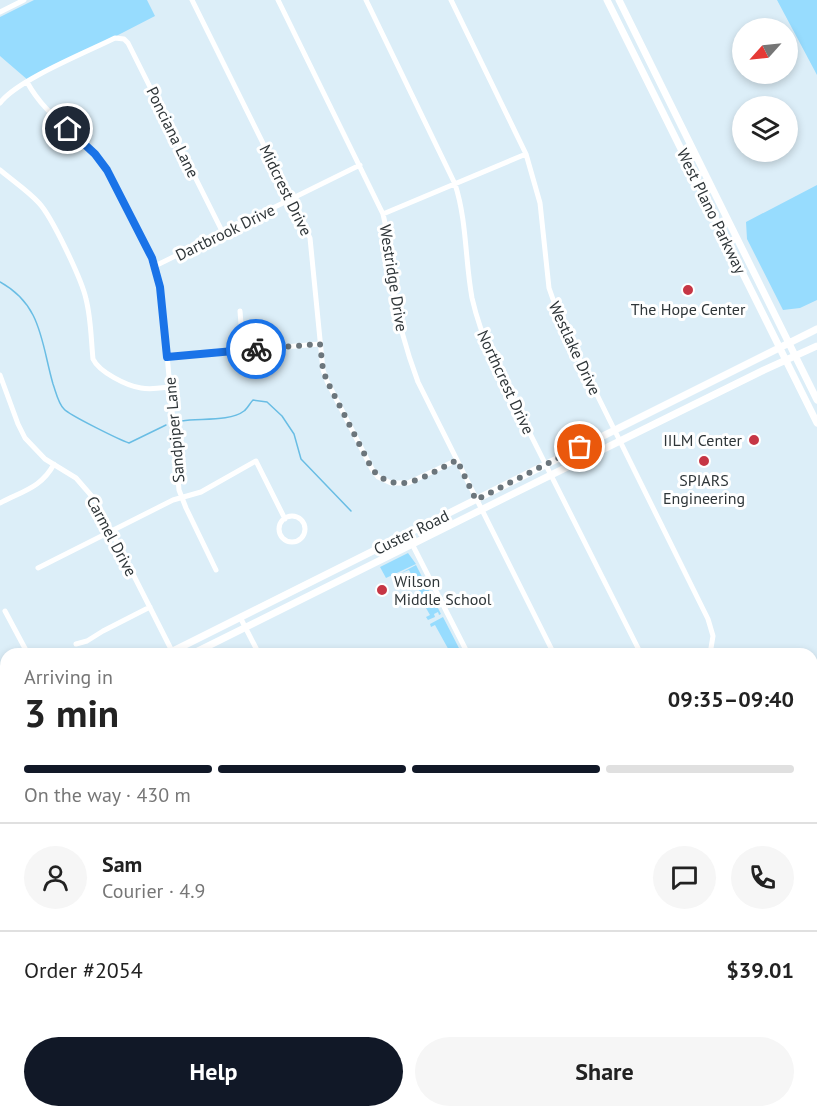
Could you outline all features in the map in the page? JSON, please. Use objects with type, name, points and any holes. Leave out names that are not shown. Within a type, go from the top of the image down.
[{"type":"main road","name":"West Plano Parkway","points":[[607,0],[817,423]]},
{"type":"main road","name":"West Plano Parkway","points":[[619,0],[817,400]]},
{"type":"main road","points":[[636,58],[645,51]]},
{"type":"main road","points":[[704,194],[714,198],[732,227]]},
{"type":"main road","name":"Custer Road","points":[[181,648],[817,329]]},
{"type":"main road","name":"Custer Road","points":[[204,648],[786,359],[817,346]]},
{"type":"street","points":[[0,12],[24,0]]},
{"type":"street","name":"Midcrest Drive","points":[[192,0],[291,199],[311,245],[323,370],[372,469],[378,477],[391,483],[408,483],[457,460]]},
{"type":"street","name":"Westridge Drive","points":[[278,0],[383,214],[387,228],[397,312],[405,345],[418,382],[551,648]]},
{"type":"street","name":"Northcrest Drive","points":[[366,0],[455,184],[462,206],[472,298],[482,334],[638,648]]},
{"type":"street","name":"Westlake Drive","points":[[451,0],[526,154],[540,203],[547,278],[561,322],[708,619],[713,636],[711,648]]},
{"type":"street","name":"Ponciana Lane","points":[[27,82],[118,38],[124,39],[223,233]]},
{"type":"street","points":[[0,103],[13,89],[27,82]]},
{"type":"street","name":"Sandpiper Lane","points":[[27,82],[43,107],[81,140],[107,170],[155,266],[160,287],[181,497],[216,570]]},
{"type":"street","points":[[383,214],[526,154]]},
{"type":"street","name":"Dartbrook Drive","points":[[155,266],[360,165]]},
{"type":"street","points":[[0,170],[33,196],[42,206],[54,229],[87,300],[93,359],[96,365],[103,371],[136,387],[143,389],[170,387]]},
{"type":"street","points":[[240,311],[243,350]]},
{"type":"street","points":[[167,357],[320,344]]},
{"type":"street","name":"Carmel Drive","points":[[0,375],[18,424],[26,438],[35,450],[76,478],[88,490],[104,514],[169,648]]},
{"type":"street","points":[[38,568],[181,497],[201,492],[256,461],[285,519]]},
{"type":"street","points":[[0,503],[41,482],[48,476],[54,464]]},
{"type":"street","points":[[294,517],[302,522],[304,532],[299,540],[290,542],[281,537],[279,527],[285,519],[294,517]]},
{"type":"street","points":[[407,534],[465,648]]},
{"type":"street","points":[[76,644],[87,641],[150,607]]},
{"type":"street","points":[[6,611],[25,648]]},
{"type":"street","points":[[240,617],[256,648]]},
{"type":"shaded area","points":[[34,0],[147,0],[155,16],[29,81],[0,56],[0,17]]},
{"type":"shaded area","points":[[777,0],[817,0],[817,75],[798,39],[798,18],[787,18]]},
{"type":"shaded area","points":[[817,185],[817,300],[800,308],[783,310],[747,239],[746,222]]},
{"type":"shaded area","points":[[408,553],[416,564],[386,578],[380,567]]},
{"type":"shaded area","points":[[416,565],[441,614],[439,615],[438,612],[434,614],[435,617],[428,620],[426,617],[430,615],[409,570],[401,573]]},
{"type":"shaded area","points":[[443,617],[459,648],[448,648],[435,625],[431,627],[430,624]]},
{"type":"waterway","points":[[0,282],[14,291],[32,313],[42,339],[56,394],[64,409],[84,422],[129,443],[166,425]]},
{"type":"waterway","points":[[182,421],[231,417],[244,411],[253,400],[267,402],[282,416],[294,434],[301,459],[351,511]]},
{"type":"way so far","points":[[256,349],[320,344],[323,370],[327,381],[372,469],[384,481],[408,483],[457,460],[476,500],[580,447]]},
{"type":"place","name":"The Hope Center","points":[[688,290]]},
{"type":"place","name":"IILM Center","points":[[754,440]]},
{"type":"place","name":"SPIARS Engineering","points":[[704,461]]},
{"type":"place","name":"Wilson Middle School","points":[[382,590]]},
{"type":"route","points":[[68,129],[95,154],[107,170],[152,258],[164,309],[167,357],[256,349]]}]
